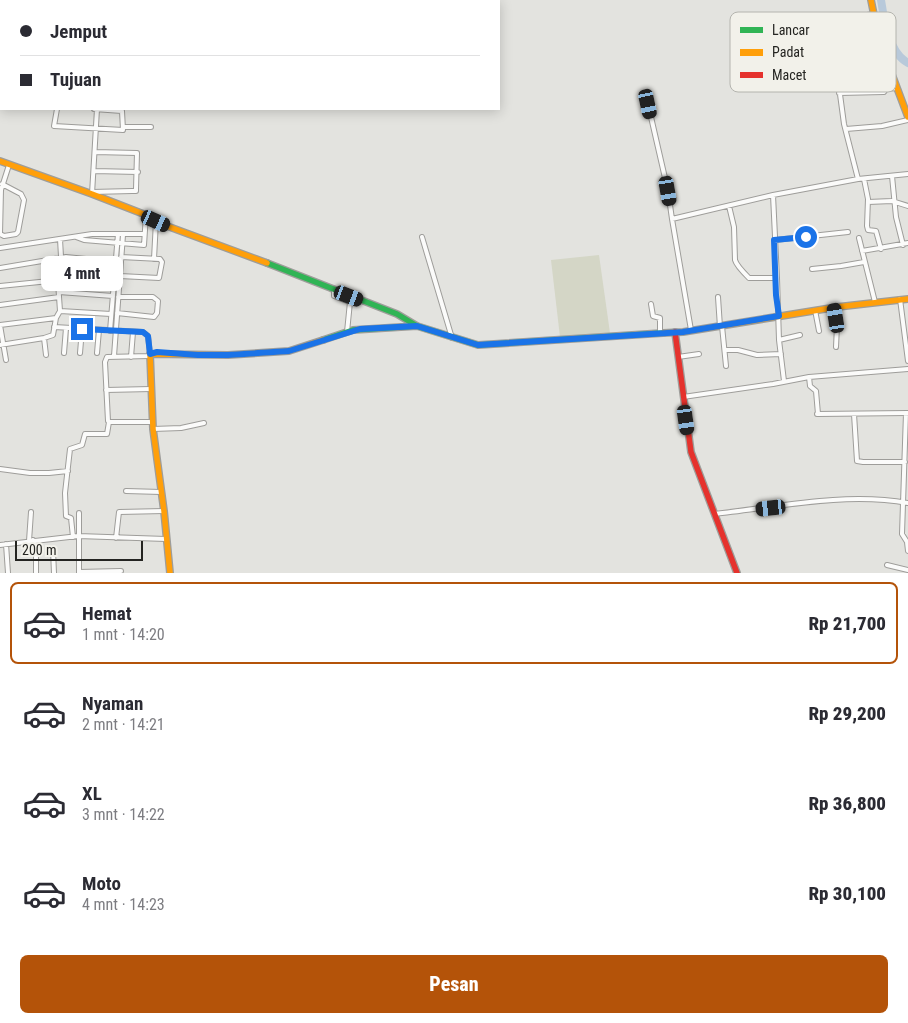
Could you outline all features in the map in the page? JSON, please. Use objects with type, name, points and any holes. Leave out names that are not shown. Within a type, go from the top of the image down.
[{"type":"street","points":[[846,130],[882,126],[908,119],[896,88]]},
{"type":"street","points":[[858,180],[844,124],[839,93],[884,92]]},
{"type":"street","points":[[648,104],[668,191],[692,330]]},
{"type":"street","points":[[58,110],[54,126],[120,130],[123,127],[151,127]]},
{"type":"street","points":[[92,193],[97,129],[96,110]]},
{"type":"street","points":[[109,110],[122,111],[123,127]]},
{"type":"street","points":[[92,193],[136,191],[138,172],[137,153],[95,152]]},
{"type":"street","points":[[0,161],[92,193],[156,221],[397,314],[417,326],[478,345],[661,333],[721,327],[834,307],[908,299]]},
{"type":"street","points":[[2,184],[21,194],[24,200],[18,232],[4,236],[0,234],[2,184],[9,164]]},
{"type":"street","points":[[94,171],[138,172]]},
{"type":"street","points":[[672,219],[772,195],[864,179],[908,174]]},
{"type":"street","points":[[892,176],[896,217],[903,245]]},
{"type":"street","points":[[864,179],[868,202],[867,226],[868,230],[876,231],[881,249]]},
{"type":"street","points":[[772,195],[776,295],[784,381]]},
{"type":"street","points":[[868,202],[895,202],[908,206]]},
{"type":"street","points":[[729,206],[734,227],[736,264],[744,270],[749,278],[776,278]]},
{"type":"street","points":[[76,237],[84,240],[144,245],[146,215]]},
{"type":"street","points":[[154,259],[156,221]]},
{"type":"street","points":[[774,240],[848,232]]},
{"type":"street","points":[[0,248],[92,234],[144,234]]},
{"type":"street","points":[[110,331],[118,234]]},
{"type":"street","points":[[114,356],[123,235]]},
{"type":"street","points":[[422,237],[452,338]]},
{"type":"street","points":[[859,238],[875,302]]},
{"type":"street","points":[[1,344],[44,338],[52,336],[54,333],[56,318],[60,311],[59,280],[62,274],[60,239]]},
{"type":"street","points":[[862,251],[908,243]]},
{"type":"street","points":[[0,268],[77,257],[116,262]]},
{"type":"street","points":[[120,276],[159,278],[162,262],[160,259],[121,257]]},
{"type":"street","points":[[812,269],[864,262]]},
{"type":"street","points":[[62,274],[114,279]]},
{"type":"street","points":[[0,286],[59,280]]},
{"type":"street","points":[[334,290],[334,296],[350,302],[347,332]]},
{"type":"street","points":[[0,305],[59,294],[113,296]]},
{"type":"street","points":[[117,313],[154,317],[157,313],[158,301],[153,297],[118,296]]},
{"type":"street","points":[[718,297],[721,327],[726,350],[726,366]]},
{"type":"street","points":[[900,299],[908,361]]},
{"type":"street","points":[[651,304],[653,316],[660,318],[661,333]]},
{"type":"street","points":[[834,307],[837,326],[836,347]]},
{"type":"street","points":[[815,310],[819,331]]},
{"type":"street","points":[[60,311],[111,314]]},
{"type":"street","points":[[6,360],[1,344],[0,325],[56,318]]},
{"type":"street","points":[[122,571],[79,573],[76,536],[71,519],[66,516],[70,448],[82,445],[85,434],[108,434],[104,362],[107,357],[131,357],[150,355],[157,352],[228,355],[289,351],[360,329],[417,326]]},
{"type":"street","points":[[54,327],[115,332],[143,332],[148,336],[153,425],[170,573]]},
{"type":"street","points":[[64,353],[66,328]]},
{"type":"street","points":[[80,353],[82,329]]},
{"type":"street","points":[[97,353],[99,330]]},
{"type":"street","points":[[131,357],[134,332]]},
{"type":"street","points":[[673,332],[690,452],[737,573]]},
{"type":"street","points":[[779,340],[800,335]]},
{"type":"street","points":[[44,338],[46,355]]},
{"type":"street","points":[[726,350],[738,350],[757,356],[781,354]]},
{"type":"street","points":[[678,357],[699,354]]},
{"type":"street","points":[[683,398],[809,377],[908,369]]},
{"type":"street","points":[[809,377],[810,386],[816,391],[818,414],[907,413],[902,536],[907,542],[908,551]]},
{"type":"street","points":[[106,390],[151,389]]},
{"type":"street","points":[[854,414],[857,461],[906,462]]},
{"type":"street","points":[[108,422],[181,428],[204,423]]},
{"type":"street","points":[[0,469],[30,473],[68,471]]},
{"type":"street","points":[[126,492],[161,492]]},
{"type":"street","points":[[714,514],[820,500],[869,499],[908,502]]},
{"type":"street","points":[[116,538],[118,514],[120,512],[164,511]]},
{"type":"street","points":[[31,512],[31,540],[36,553],[36,573]]},
{"type":"street","points":[[76,536],[79,513]]},
{"type":"street","points":[[0,545],[76,536],[166,539]]},
{"type":"street","points":[[6,544],[8,573]]},
{"type":"street","points":[[53,550],[54,573]]},
{"type":"street","points":[[887,565],[908,570]]},
{"type":"green space","points":[[599,255],[610,333],[560,337],[551,260]]},
{"type":"waterway","points":[[881,0],[883,12]]},
{"type":"waterway","points":[[896,52],[908,63]]},
{"type":"traffic: fast","points":[[267,263],[397,314],[417,326],[478,345],[663,333]]},
{"type":"traffic: fast","points":[[323,340],[353,330],[417,326]]},
{"type":"traffic: slow","points":[[871,0],[873,12]]},
{"type":"traffic: slow","points":[[896,85],[908,117]]},
{"type":"traffic: slow","points":[[0,161],[92,194],[146,215],[167,226],[267,263]]},
{"type":"traffic: slow","points":[[663,333],[683,332],[837,307],[908,299]]},
{"type":"traffic: slow","points":[[170,573],[153,429],[150,354],[228,355],[289,351],[323,340]]},
{"type":"traffic: jam","points":[[675,332],[691,452],[737,573]]},
{"type":"route","points":[[82,329],[143,332],[148,336],[150,354],[157,352],[198,355],[289,351],[353,330],[403,326],[417,326],[478,345],[654,332],[683,332],[779,316],[776,295],[774,240],[806,237]]}]
